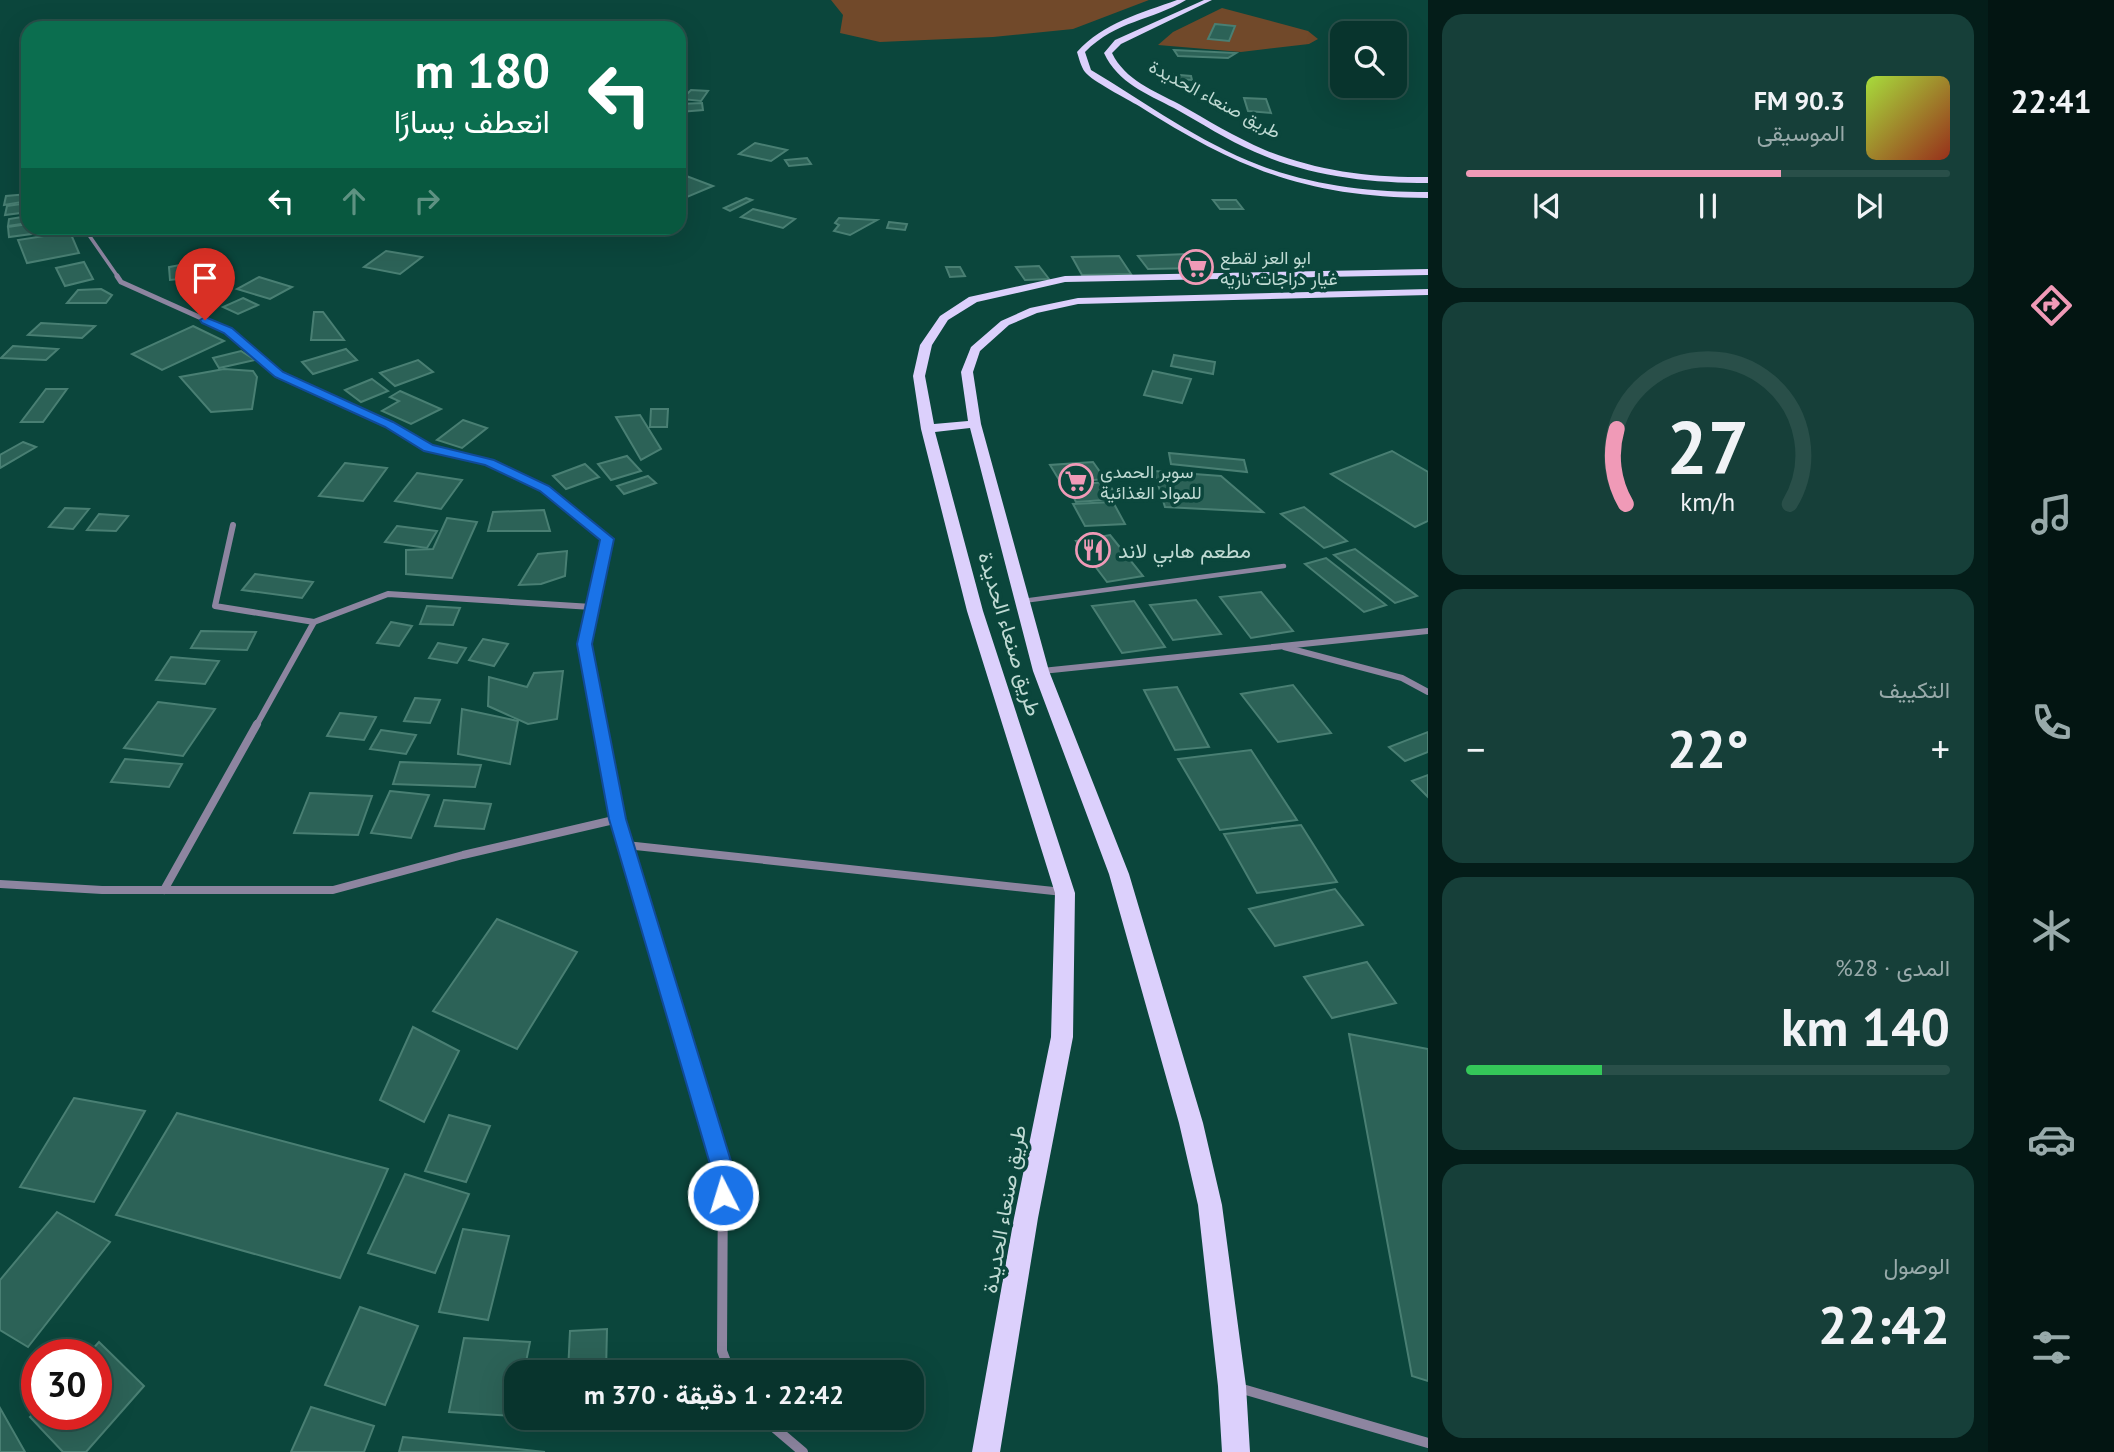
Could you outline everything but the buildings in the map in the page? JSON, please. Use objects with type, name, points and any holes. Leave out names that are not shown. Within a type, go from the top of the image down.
[{"type":"main road","name":"طريق صنعاء الحديدة","points":[[1183,0],[1114,27],[1091,40],[1082,52],[1088,71],[1229,155],[1254,166],[1341,190],[1384,195],[1428,195]]},
{"type":"main road","name":"طريق صنعاء الحديدة","points":[[1209,0],[1118,42],[1108,53],[1111,61],[1135,83],[1257,150],[1286,161],[1332,173],[1372,179],[1428,180]]},
{"type":"main road","name":"طريق صنعاء الحديدة","points":[[986,1452],[1062,1037],[1065,893],[975,611],[928,429],[919,376],[926,345],[944,318],[972,299],[1065,279],[1428,272]]},
{"type":"main road","name":"طريق صنعاء الحديدة","points":[[1236,1452],[1232,1386],[1210,1205],[1191,1123],[1119,874],[1041,671],[975,424],[967,372],[975,350],[1005,323],[1034,310],[1078,301],[1428,292]]},
{"type":"main road","points":[[928,429],[975,424]]},
{"type":"street","points":[[89,235],[121,282],[228,330],[279,374],[389,425],[429,448],[489,462],[544,489],[607,539],[584,644],[618,819],[723,1171],[722,1351],[725,1360]]},
{"type":"street","points":[[233,525],[215,606],[314,622],[388,594],[592,607]]},
{"type":"street","points":[[164,890],[314,622]]},
{"type":"street","points":[[1041,671],[1428,631]]},
{"type":"street","points":[[1280,646],[1402,678],[1428,692]]},
{"type":"street","points":[[0,884],[102,890],[333,890],[463,855],[618,819]]},
{"type":"street","points":[[626,845],[1065,893]]},
{"type":"street","points":[[1232,1386],[1428,1443]]},
{"type":"street","points":[[776,1430],[803,1452]]},
{"type":"lane","points":[[1023,601],[1284,566]]},
{"type":"shaded area","points":[[831,0],[1149,0],[1073,29],[993,37],[880,42],[840,33],[843,15]]},
{"type":"shaded area","points":[[1222,8],[1308,31],[1318,39],[1309,44],[1241,52],[1158,45],[1173,32]]},
{"type":"place","name":"ابو العز لقطع غيار دراجات ناريه","points":[[1196,267]]},
{"type":"place","name":"سوبر الحمدي للمواد الغذائية","points":[[1076,481]]},
{"type":"place","name":"مطعم هابي لاند","points":[[1093,550]]},
{"type":"route","points":[[205,320],[228,330],[279,374],[323,396],[389,425],[429,448],[489,462],[544,489],[607,539],[584,644],[618,819],[723,1171],[723,1195]]}]
